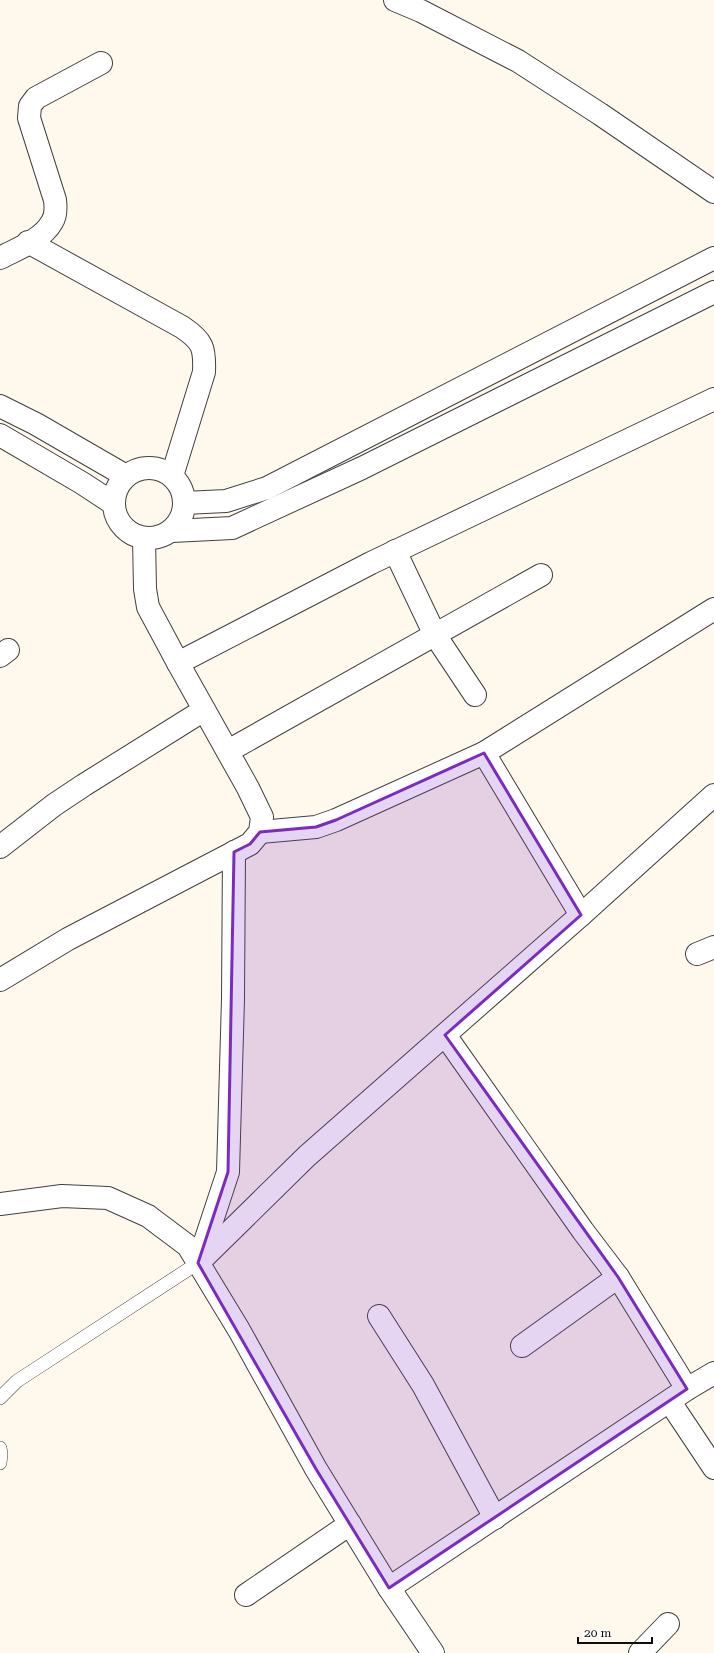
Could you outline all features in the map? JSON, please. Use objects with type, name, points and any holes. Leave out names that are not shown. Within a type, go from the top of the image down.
[{"type":"street","points":[[395,0],[424,6],[518,62],[600,114],[714,192]]},
{"type":"street","points":[[0,258],[45,232],[53,222],[56,212],[55,200],[29,118],[30,106],[36,98],[101,63]]},
{"type":"street","points":[[28,242],[182,327],[194,335],[202,344],[205,355],[204,372],[172,476]]},
{"type":"street","points":[[184,503],[226,501],[268,488],[712,263]]},
{"type":"street","points":[[172,530],[232,528],[362,468],[714,292]]},
{"type":"street","points":[[178,664],[395,551],[714,399]]},
{"type":"street","points":[[0,406],[36,424],[126,476]]},
{"type":"street","points":[[0,435],[69,475],[114,504]]},
{"type":"street","points":[[143,468],[154,468],[166,471],[172,476],[182,488],[184,511],[180,522],[172,530],[162,536],[150,539],[138,537],[128,532],[120,523],[115,513],[114,504],[116,489],[122,479],[126,476],[143,468]]},
{"type":"street","points":[[0,980],[68,939],[250,844],[260,832],[262,817],[228,751],[178,664],[148,607],[145,589],[144,538]]},
{"type":"street","points":[[395,551],[435,635],[474,695]]},
{"type":"street","points":[[228,751],[541,575]]},
{"type":"street","points":[[260,832],[316,827],[336,820],[484,753],[714,610]]},
{"type":"street","points":[[0,847],[84,784],[204,710]]},
{"type":"street","points":[[484,753],[581,915]]},
{"type":"street","points":[[198,1263],[307,1156],[581,915],[714,795]]},
{"type":"street","points":[[198,1263],[228,1172],[233,999],[234,852]]},
{"type":"street","points":[[445,1035],[583,1231],[618,1277],[687,1389]]},
{"type":"street","points":[[0,1204],[62,1196],[108,1198],[148,1216],[188,1246],[238,1330],[316,1469],[389,1588],[433,1653]]},
{"type":"street","points":[[522,1346],[618,1277]]},
{"type":"street","points":[[379,1316],[423,1385],[495,1518]]},
{"type":"street","points":[[389,1588],[670,1402],[687,1389],[714,1373]]},
{"type":"street","points":[[670,1402],[714,1468]]},
{"type":"street","points":[[246,1595],[350,1524]]},
{"type":"street","points":[[640,1653],[668,1624]]},
{"type":"lane","points":[[0,1398],[17,1381],[198,1263]]},
{"type":"lane","points":[[0,1448],[0,1463]]},
{"type":"highlighted area","points":[[484,753],[581,915],[445,1035],[618,1277],[687,1389],[389,1588],[316,1469],[198,1263],[228,1172],[234,852],[250,844],[260,832],[316,827],[336,820]]}]
